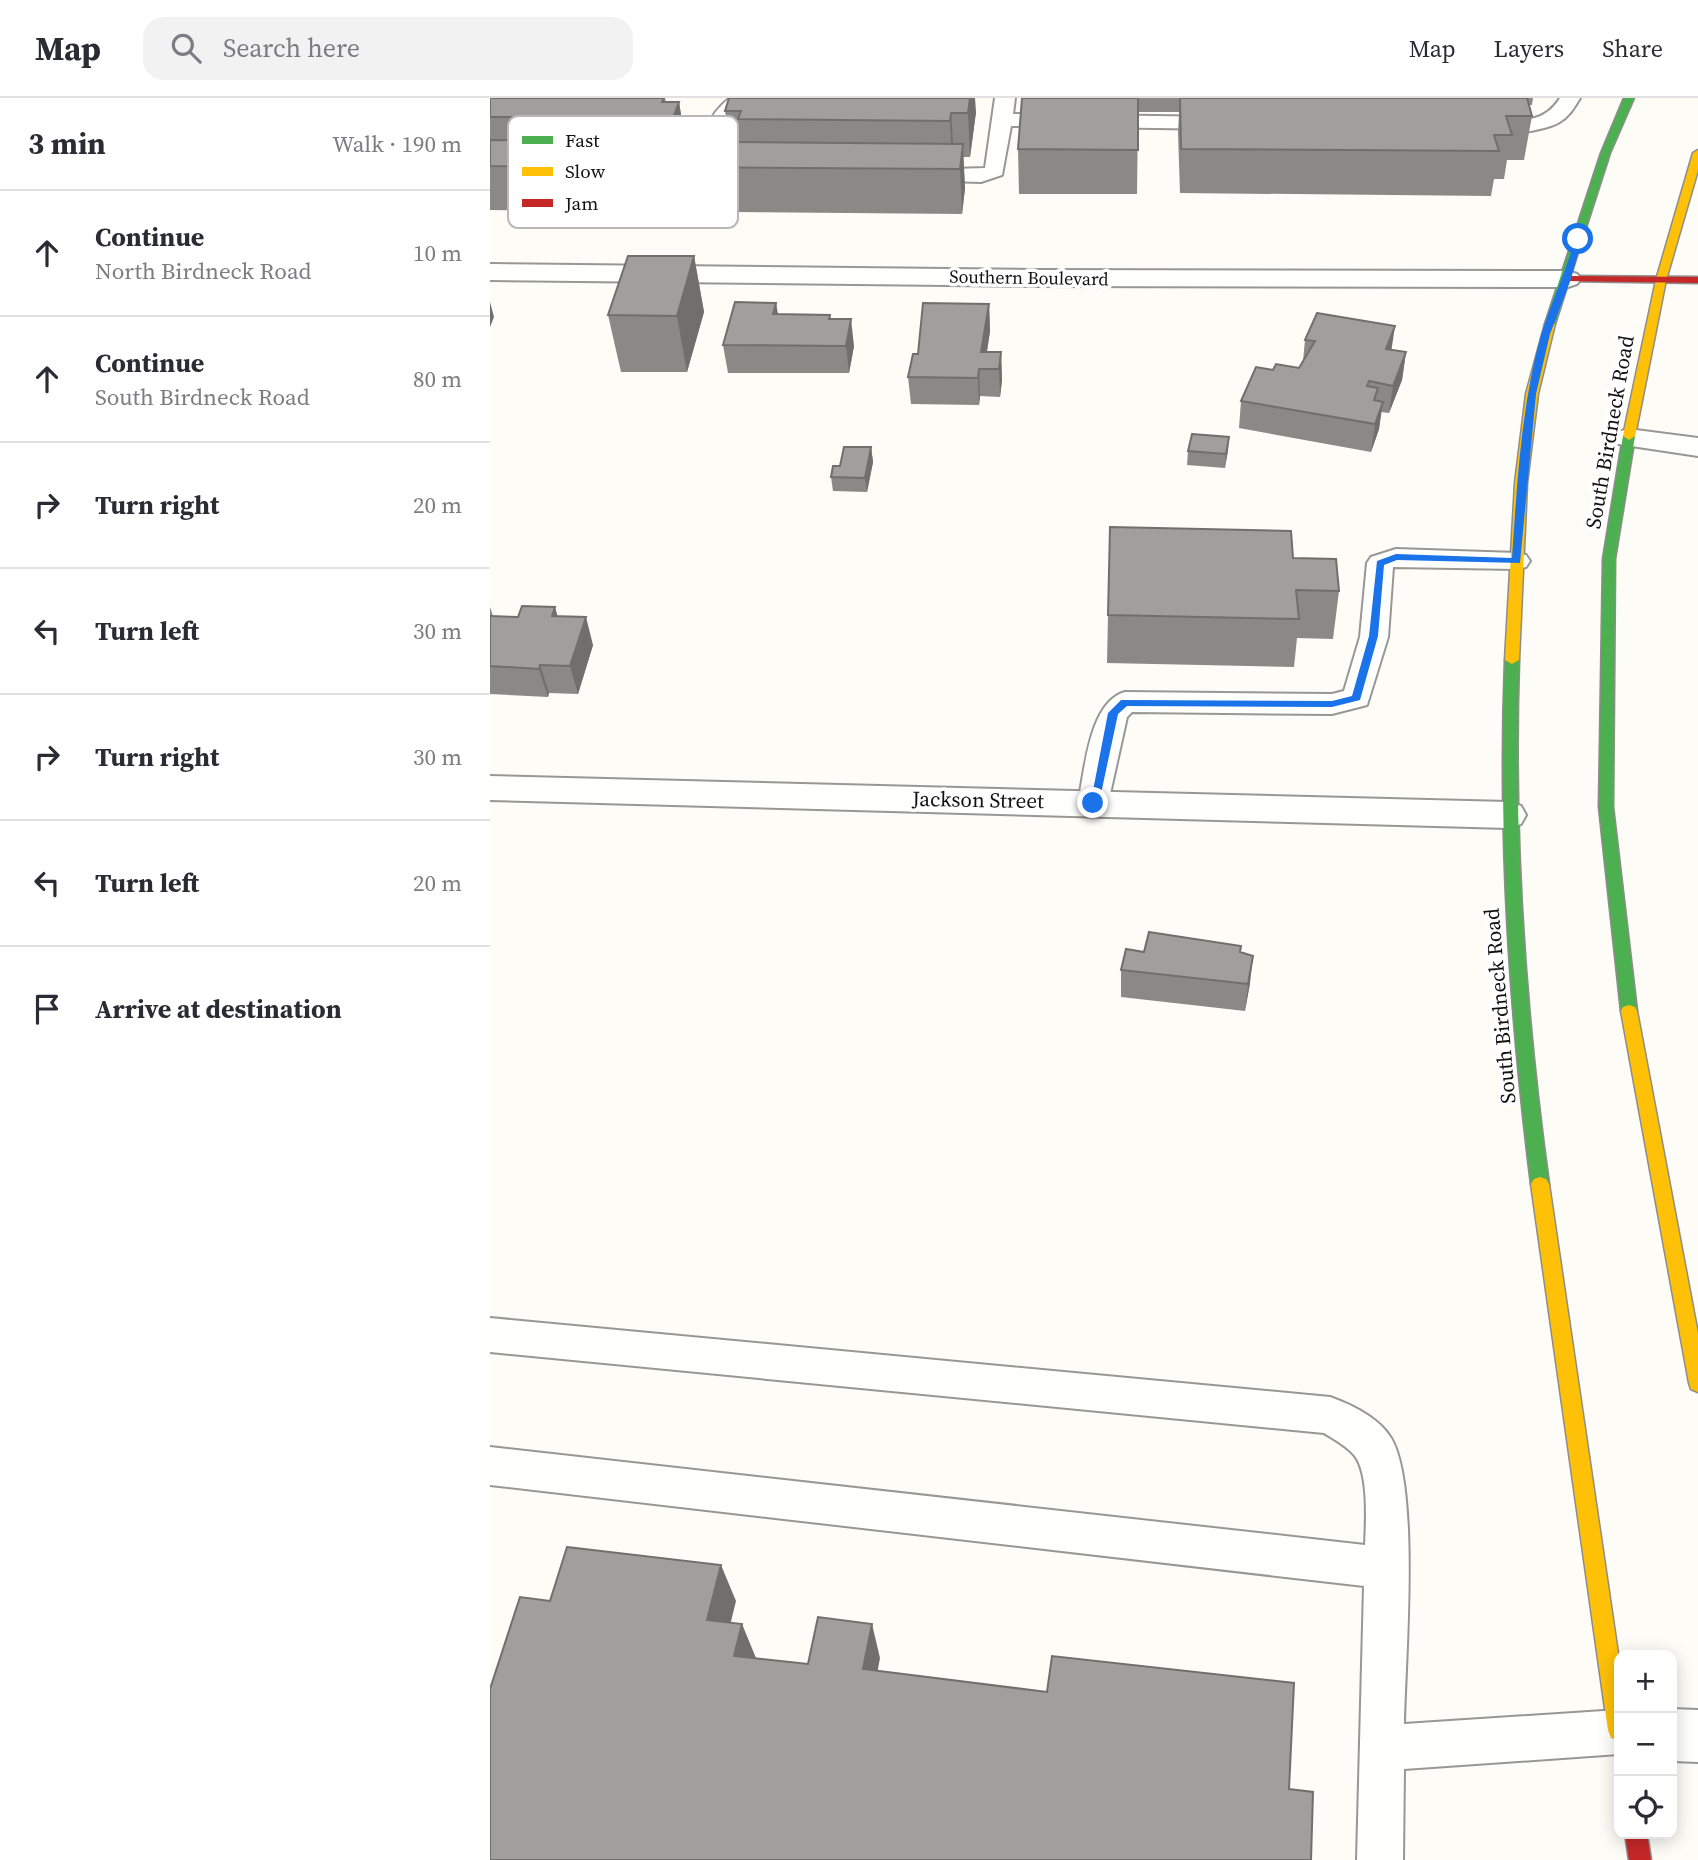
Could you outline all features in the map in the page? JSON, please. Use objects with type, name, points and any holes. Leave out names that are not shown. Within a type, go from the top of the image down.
[{"type":"main road","name":"South Birdneck Road","points":[[1616,1713],[1531,1119],[1515,958],[1508,815],[1509,717],[1521,483],[1532,394],[1546,334],[1568,279],[1615,126],[1629,98]]},
{"type":"main road","name":"South Birdneck Road","points":[[1698,153],[1661,280],[1628,438],[1609,559],[1606,807],[1630,1018],[1698,1383]]},
{"type":"main road","points":[[1568,279],[1698,281]]},
{"type":"main road","points":[[1637,1839],[1640,1860]]},
{"type":"street","name":"Southern Boulevard","points":[[490,272],[1032,278],[1568,279]]},
{"type":"street","points":[[1628,438],[1698,447]]},
{"type":"street","name":"Jackson Street","points":[[490,788],[1508,815]]},
{"type":"street","points":[[1677,1735],[1698,1736]]},
{"type":"lane","points":[[722,116],[732,105],[744,98]]},
{"type":"lane","points":[[898,176],[981,176],[995,171],[1005,98]]},
{"type":"lane","points":[[1463,126],[1519,127],[1547,122],[1560,114],[1570,98]]},
{"type":"lane","points":[[1002,120],[1240,123]]},
{"type":"lane","points":[[738,175],[746,175]]},
{"type":"lane","points":[[1093,803],[1113,713],[1125,702],[1332,704],[1357,698],[1374,636],[1380,564],[1396,557],[1517,561]]},
{"type":"lane","points":[[490,1335],[1330,1415],[1359,1432],[1376,1450],[1387,1502],[1380,1860]]},
{"type":"lane","points":[[490,1466],[1386,1568]]},
{"type":"lane","points":[[1381,1748],[1614,1731]]},
{"type":"building","points":[[490,98],[664,98],[662,102],[679,102],[674,116],[490,117]]},
{"type":"building","points":[[729,98],[970,98],[968,113],[951,113],[950,121],[738,119],[741,111],[725,111]]},
{"type":"building","points":[[1022,98],[1138,98],[1138,150],[1018,149]]},
{"type":"building","points":[[1180,98],[1527,98],[1532,116],[1506,116],[1512,135],[1494,135],[1499,151],[1181,149]]},
{"type":"building","points":[[490,140],[508,140],[508,166],[490,166]]},
{"type":"building","points":[[738,142],[963,144],[960,169],[738,168]]},
{"type":"building","points":[[628,256],[694,256],[677,316],[608,315]]},
{"type":"building","points":[[735,302],[776,303],[773,314],[830,315],[829,319],[851,319],[846,346],[723,345]]},
{"type":"building","points":[[923,303],[989,304],[981,352],[1001,352],[999,369],[979,369],[978,378],[908,377],[913,354],[918,354]]},
{"type":"building","points":[[1317,313],[1395,326],[1386,349],[1406,352],[1393,386],[1369,381],[1367,386],[1378,388],[1374,400],[1383,402],[1375,424],[1241,401],[1256,367],[1273,370],[1276,364],[1299,368],[1315,341],[1305,340]]},
{"type":"building","points":[[1192,434],[1229,437],[1226,454],[1188,451]]},
{"type":"building","points":[[844,447],[871,447],[865,478],[831,477],[833,466],[840,466]]},
{"type":"building","points":[[1110,527],[1291,531],[1293,558],[1336,559],[1339,591],[1296,590],[1299,619],[1108,615]]},
{"type":"building","points":[[522,606],[555,607],[552,616],[586,617],[570,666],[540,665],[539,669],[490,666],[490,616],[518,617]]},
{"type":"building","points":[[1149,932],[1241,946],[1240,952],[1253,956],[1248,984],[1121,970],[1126,949],[1144,952]]},
{"type":"building","points":[[567,1547],[721,1565],[707,1620],[742,1624],[734,1656],[808,1664],[818,1617],[872,1624],[863,1669],[1047,1692],[1052,1656],[1294,1683],[1289,1789],[1313,1792],[1311,1860],[490,1860],[490,1689],[520,1597],[550,1601]]},
{"type":"traffic: fast","points":[[1550,324],[1596,181],[1616,125],[1629,98]]},
{"type":"traffic: fast","points":[[1629,436],[1609,559],[1606,807],[1629,1011]]},
{"type":"traffic: fast","points":[[1512,660],[1509,791],[1513,922],[1524,1053],[1540,1184]]},
{"type":"traffic: slow","points":[[1629,436],[1661,280],[1698,153]]},
{"type":"traffic: slow","points":[[1512,660],[1521,483],[1532,394],[1550,324]]},
{"type":"traffic: slow","points":[[1629,1011],[1698,1383]]},
{"type":"traffic: slow","points":[[1540,1184],[1617,1713]]},
{"type":"traffic: jam","points":[[1568,279],[1698,280]]},
{"type":"traffic: jam","points":[[1637,1839],[1640,1860]]},
{"type":"route","points":[[1093,803],[1113,713],[1125,702],[1332,704],[1357,698],[1374,636],[1380,564],[1396,557],[1517,561],[1521,483],[1532,394],[1546,334],[1568,279],[1578,239]]}]
